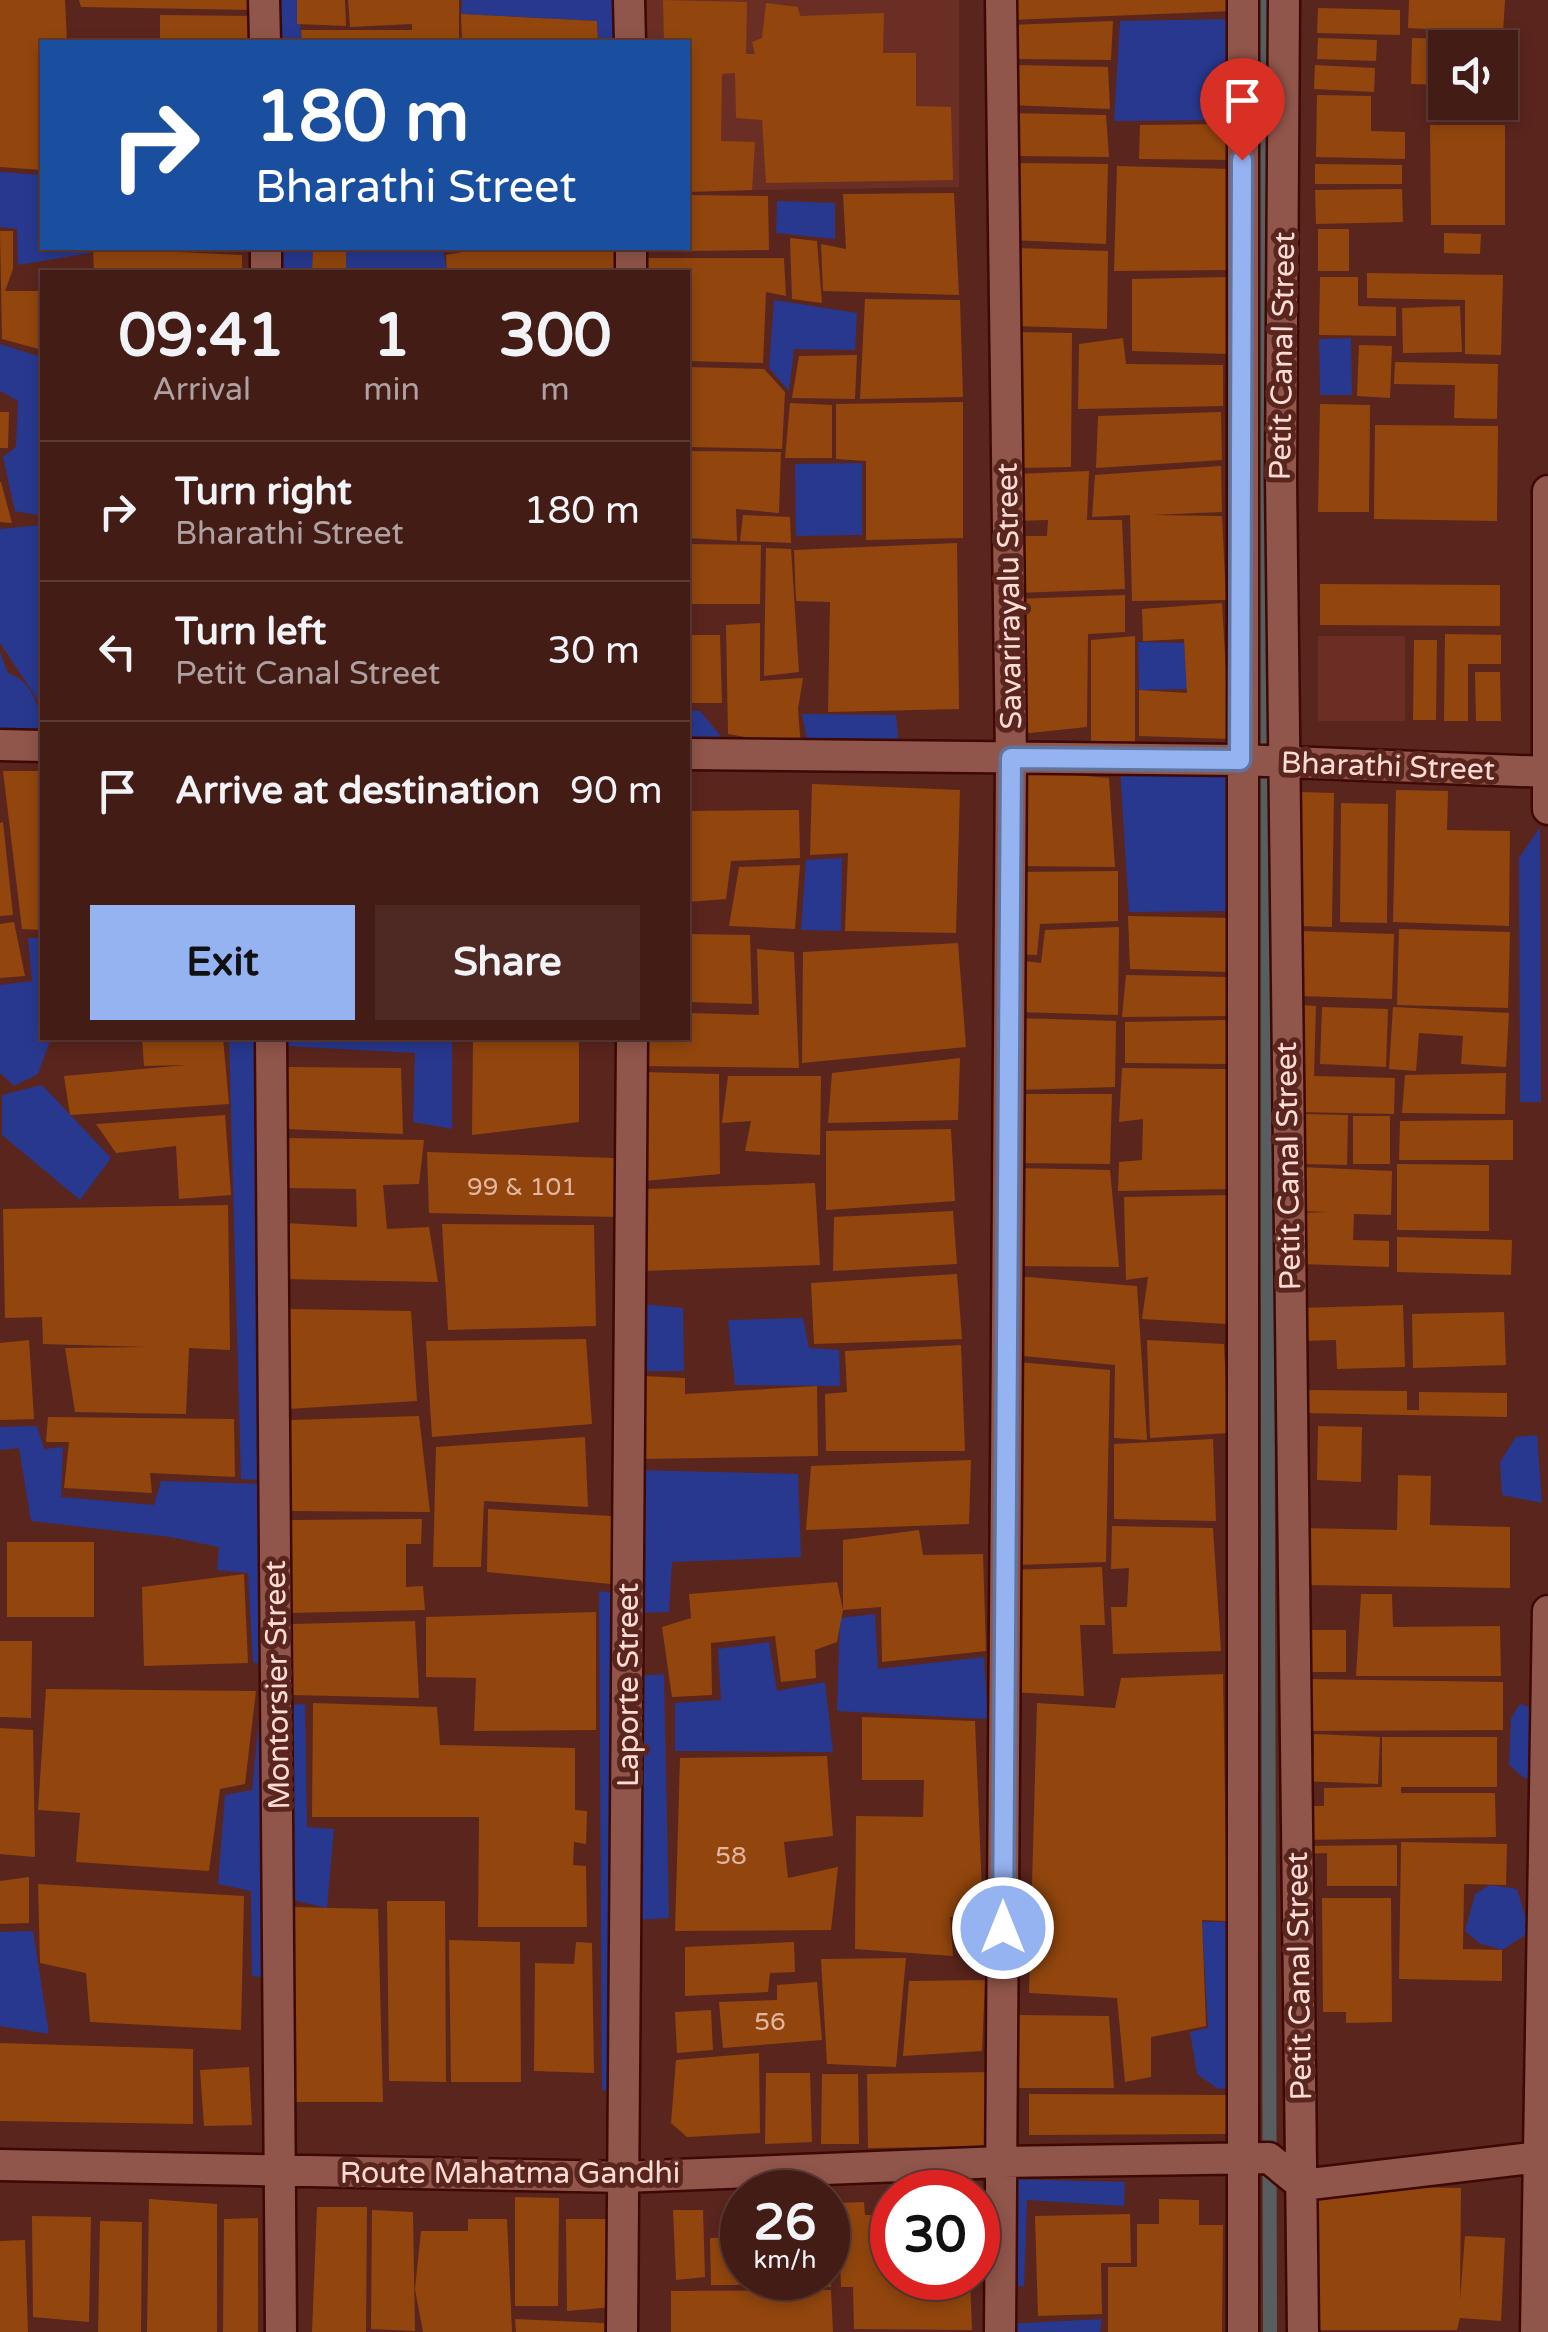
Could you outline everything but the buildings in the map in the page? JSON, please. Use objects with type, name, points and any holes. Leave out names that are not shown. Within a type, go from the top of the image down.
[{"type":"street","points":[[264,0],[265,40]]},
{"type":"street","points":[[629,0],[630,40]]},
{"type":"street","name":"Savarirayalu Street","points":[[1000,0],[1011,758],[1000,2332]]},
{"type":"street","name":"Petit Canal Street","points":[[1243,0],[1243,2332]]},
{"type":"street","name":"Petit Canal Street","points":[[1284,0],[1281,762],[1303,2332]]},
{"type":"street","points":[[1548,491],[1548,809]]},
{"type":"street","points":[[0,746],[40,746]]},
{"type":"street","name":"Bharathi Street","points":[[690,754],[1244,760],[1547,772]]},
{"type":"street","name":"Montorsier Street","points":[[271,1040],[281,2332]]},
{"type":"street","name":"Laporte Street","points":[[622,2332],[632,1040]]},
{"type":"street","points":[[1536,2332],[1544,2156],[1548,1611]]},
{"type":"street","points":[[1302,2186],[1544,2156]]},
{"type":"street","name":"Route Mahatma Gandhi","points":[[0,2165],[624,2176],[1002,2162],[1269,2158],[1302,2186]]},
{"type":"shaded area","points":[[266,0],[297,0],[302,40],[267,40]]},
{"type":"shaded area","points":[[462,0],[628,0],[628,40],[598,40],[597,21],[461,14]]},
{"type":"shaded area","points":[[647,0],[959,0],[959,187],[690,191],[690,40],[647,40]]},
{"type":"shaded area","points":[[1230,19],[1232,120],[1114,121],[1120,21]]},
{"type":"shaded area","points":[[0,172],[40,175],[40,250],[90,253],[18,265],[17,229],[0,227]]},
{"type":"shaded area","points":[[777,201],[835,203],[835,239],[776,233]]},
{"type":"shaded area","points":[[268,250],[313,250],[312,270],[268,270]]},
{"type":"shaded area","points":[[346,250],[443,250],[447,270],[346,270]]},
{"type":"shaded area","points":[[774,300],[857,313],[855,350],[794,349],[789,391],[769,368]]},
{"type":"shaded area","points":[[1351,338],[1352,395],[1320,395],[1319,339]]},
{"type":"shaded area","points":[[0,344],[38,356],[40,516],[15,511],[3,457],[16,447],[18,401],[0,391]]},
{"type":"shaded area","points":[[862,463],[862,535],[796,536],[795,464]]},
{"type":"shaded area","points":[[40,525],[40,703],[0,643],[0,529]]},
{"type":"shaded area","points":[[1318,636],[1405,636],[1405,721],[1318,721]]},
{"type":"shaded area","points":[[1138,642],[1184,643],[1188,689],[1139,690]]},
{"type":"shaded area","points":[[0,652],[8,673],[25,684],[36,701],[40,741],[0,741]]},
{"type":"shaded area","points":[[690,710],[700,711],[728,745],[690,746]]},
{"type":"shaded area","points":[[802,714],[896,715],[899,750],[809,750]]},
{"type":"shaded area","points":[[1120,768],[1233,772],[1230,911],[1129,912]]},
{"type":"shaded area","points":[[1540,827],[1541,1102],[1520,1102],[1519,858]]},
{"type":"shaded area","points":[[842,858],[841,931],[801,930],[806,860]]},
{"type":"shaded area","points":[[28,938],[40,938],[40,1040],[50,1040],[38,1074],[14,1086],[0,1073],[0,985],[32,981]]},
{"type":"shaded area","points":[[229,1040],[263,1040],[270,1481],[241,1479]]},
{"type":"shaded area","points":[[286,1040],[452,1040],[452,1129],[413,1122],[415,1053],[286,1046]]},
{"type":"shaded area","points":[[42,1085],[111,1158],[80,1200],[2,1135],[2,1095]]},
{"type":"shaded area","points":[[642,1304],[683,1308],[684,1371],[640,1371]]},
{"type":"shaded area","points":[[803,1318],[809,1348],[839,1350],[840,1386],[735,1385],[728,1320]]},
{"type":"shaded area","points":[[37,1426],[44,1449],[63,1447],[61,1497],[154,1505],[161,1481],[265,1484],[266,1666],[253,1662],[248,1573],[217,1570],[219,1547],[170,1537],[31,1521],[19,1448],[0,1450],[0,1427]]},
{"type":"shaded area","points":[[1537,1435],[1542,1503],[1502,1495],[1500,1462],[1516,1437]]},
{"type":"shaded area","points":[[637,1470],[798,1474],[801,1557],[672,1562],[669,1612],[639,1613]]},
{"type":"shaded area","points":[[599,1591],[623,1594],[620,2094],[602,2090]]},
{"type":"shaded area","points":[[875,1614],[878,1669],[984,1657],[988,1719],[837,1711],[840,1618]]},
{"type":"shaded area","points":[[769,1642],[777,1691],[825,1682],[833,1752],[675,1751],[675,1703],[721,1700],[718,1649]]},
{"type":"shaded area","points":[[664,1674],[669,1918],[636,1920],[637,1676]]},
{"type":"shaded area","points":[[261,1698],[272,1700],[274,1979],[252,1976],[251,1891],[218,1884],[225,1795],[252,1790]]},
{"type":"shaded area","points":[[305,1704],[307,1827],[334,1829],[327,1908],[288,1899],[288,1705]]},
{"type":"shaded area","points":[[1520,1704],[1535,1709],[1535,1778],[1524,1778],[1509,1765],[1511,1718]]},
{"type":"shaded area","points":[[1490,1885],[1517,1889],[1530,1932],[1502,1950],[1479,1943],[1465,1931],[1475,1894]]},
{"type":"shaded area","points":[[1202,1922],[1240,1922],[1238,2087],[1218,2089],[1197,2074],[1190,2032],[1208,2028]]},
{"type":"shaded area","points":[[33,1931],[49,2034],[0,2026],[0,1932]]},
{"type":"shaded area","points":[[1006,2179],[1125,2182],[1124,2206],[1027,2200],[1024,2287],[1005,2282]]},
{"type":"shaded area","points":[[1102,2319],[1100,2332],[1006,2332],[1007,2324]]},
{"type":"waterway","points":[[1264,0],[1270,2332]]},
{"type":"route","points":[[1003,1928],[1011,758],[1240,760],[1242,160]]}]
